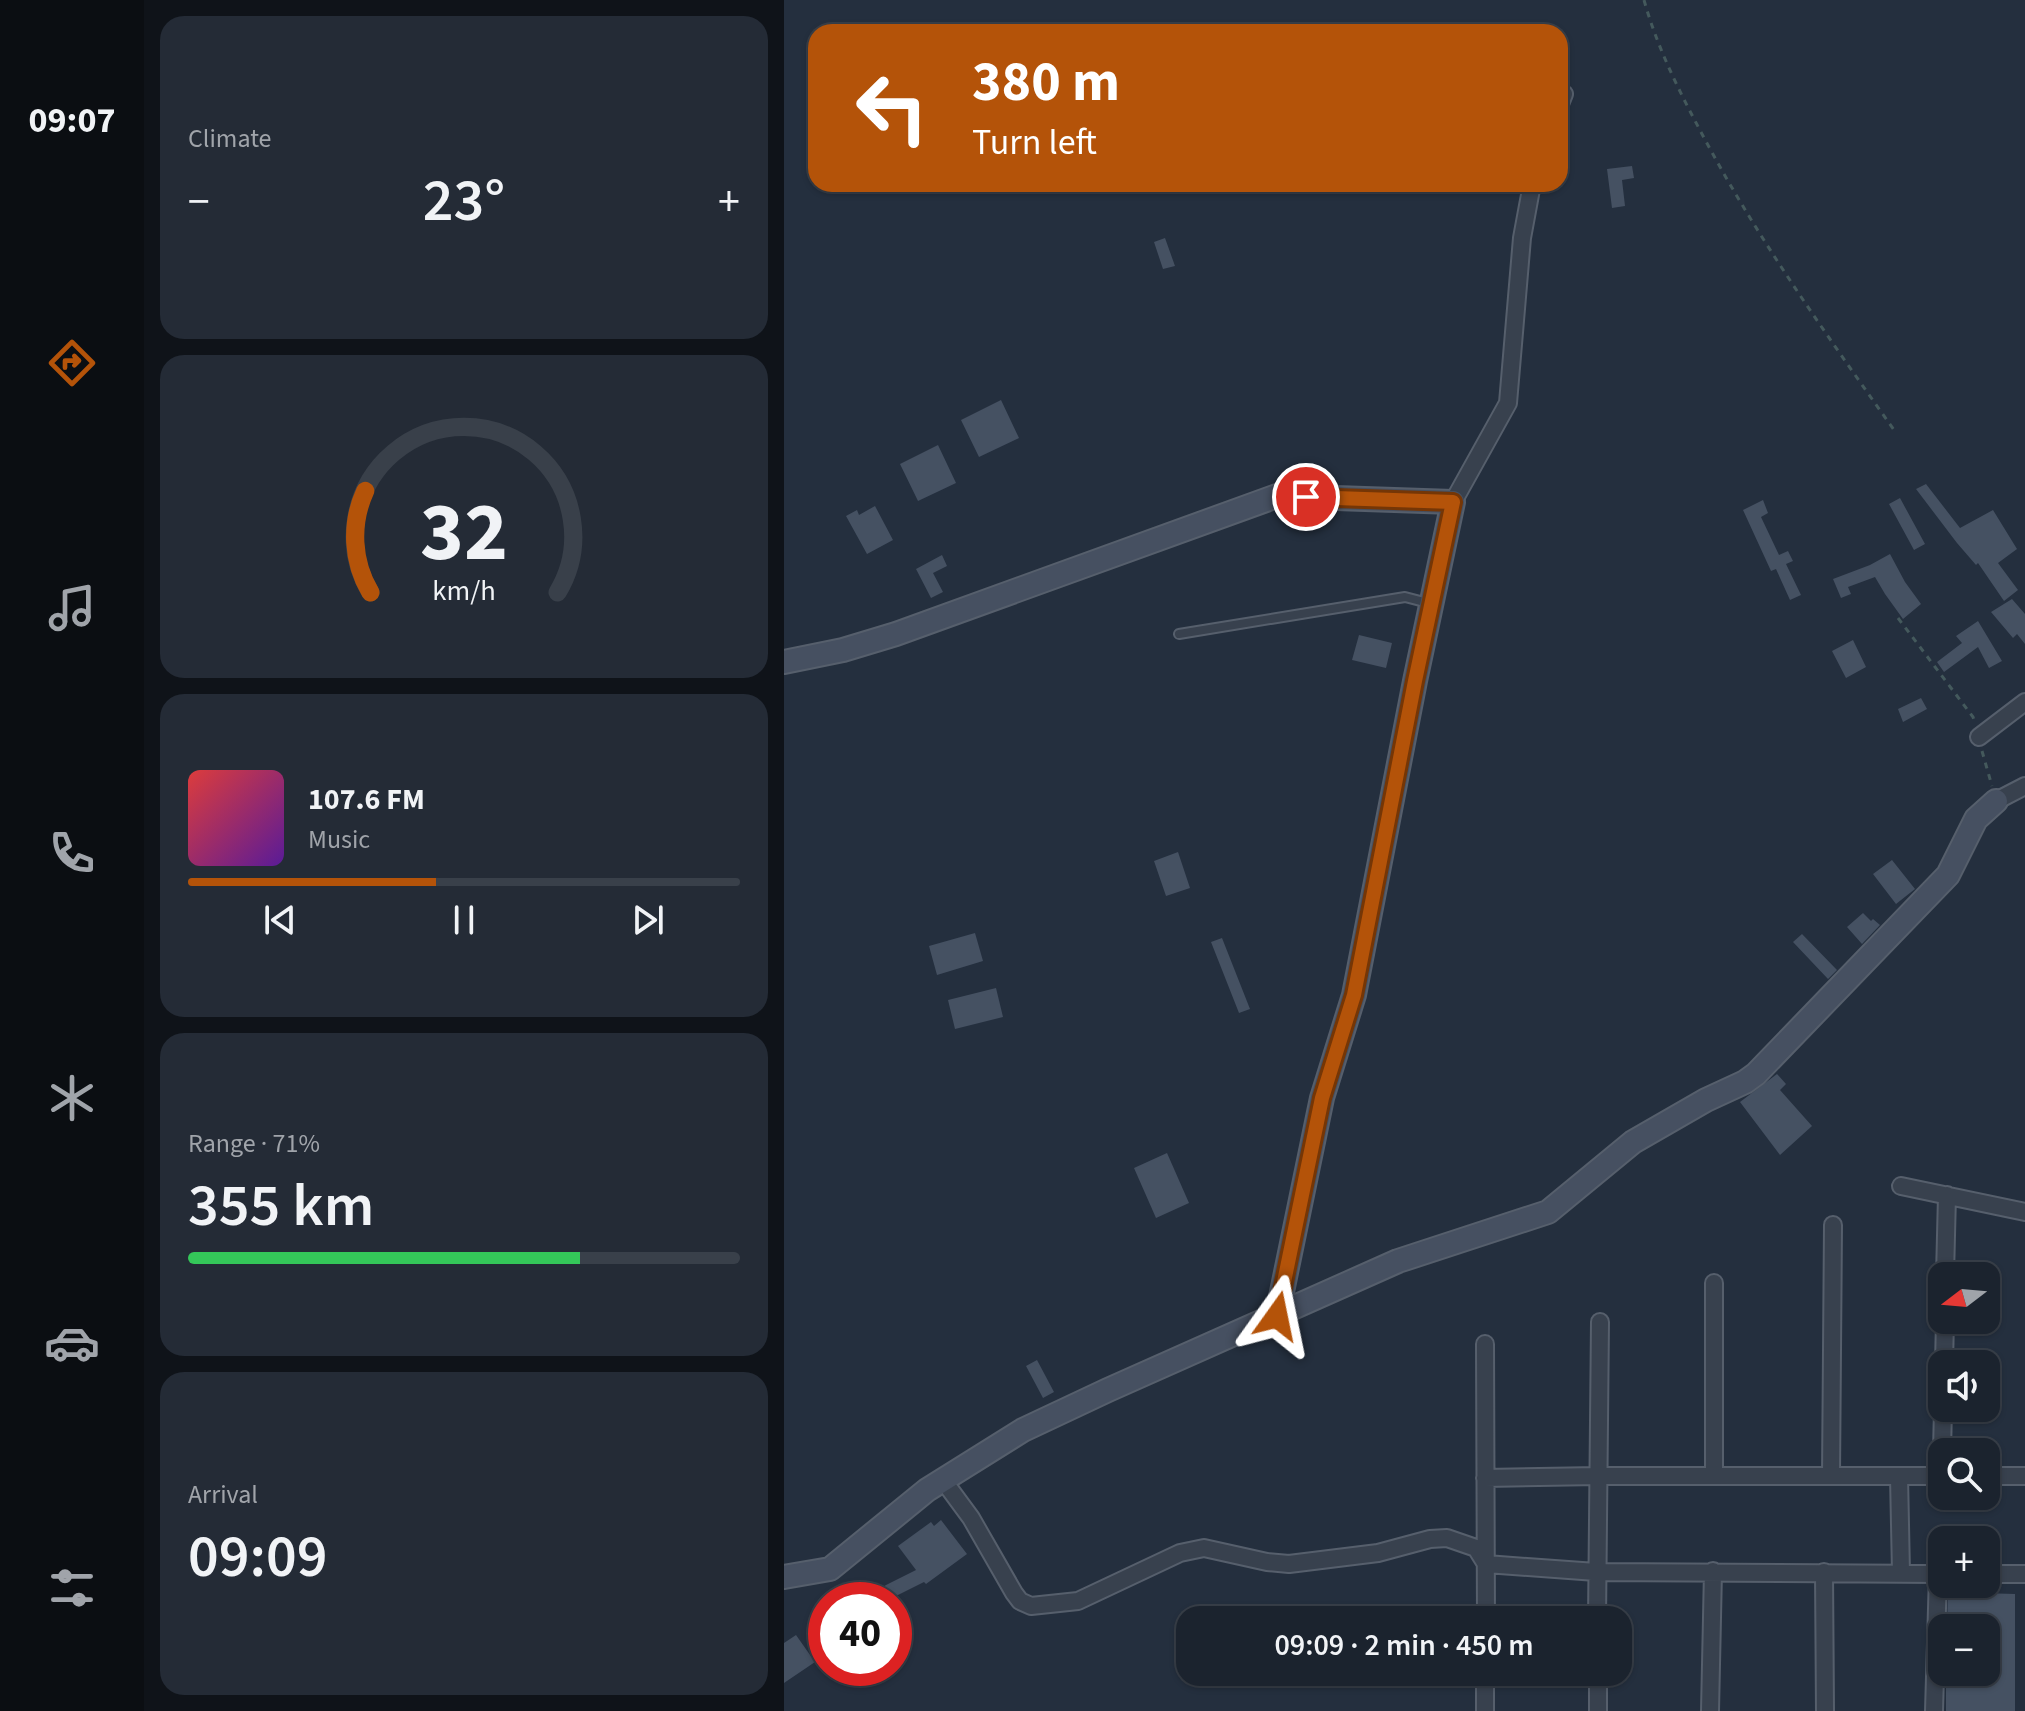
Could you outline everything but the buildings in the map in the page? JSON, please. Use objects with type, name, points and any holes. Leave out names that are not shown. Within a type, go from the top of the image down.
[{"type":"street","points":[[1277,1316],[1322,1098],[1354,995],[1453,502],[1508,403],[1522,238],[1531,192]]},
{"type":"street","points":[[784,662],[843,650],[896,634],[1277,496],[1453,502]]},
{"type":"street","points":[[1979,737],[2025,702]]},
{"type":"street","points":[[784,1577],[830,1569],[927,1490],[1023,1430],[1398,1261],[1548,1212],[1633,1142],[1756,1074],[1948,875],[1976,819],[1996,801],[2025,786]]},
{"type":"street","points":[[1901,1186],[2025,1212]]},
{"type":"street","points":[[1945,1262],[1947,1195]]},
{"type":"street","points":[[1831,1476],[1833,1225]]},
{"type":"street","points":[[1714,1283],[1714,1476]]},
{"type":"street","points":[[1597,1606],[1600,1322]]},
{"type":"street","points":[[1485,1344],[1486,1606]]},
{"type":"street","points":[[1899,1476],[1901,1573]]},
{"type":"street","points":[[1485,1478],[1928,1476]]},
{"type":"street","points":[[2000,1476],[2025,1476]]},
{"type":"street","points":[[943,1480],[971,1518],[1014,1593],[1020,1601],[1031,1606],[1078,1601],[1180,1553],[1204,1548],[1289,1564],[1378,1553],[1430,1539],[1447,1538],[1476,1548],[1486,1564]]},
{"type":"street","points":[[1486,1564],[1596,1572],[1928,1574]]},
{"type":"street","points":[[1710,1711],[1713,1571]]},
{"type":"street","points":[[1824,1572],[1825,1711]]},
{"type":"street","points":[[2000,1574],[2025,1574]]},
{"type":"street","points":[[1934,1711],[1939,1598]]},
{"type":"street","points":[[1485,1686],[1485,1711]]},
{"type":"street","points":[[1598,1686],[1598,1711]]},
{"type":"lane","points":[[1179,634],[1405,597],[1432,605]]},
{"type":"path","points":[[1644,0],[1683,98],[1721,171],[1767,246],[1894,430]]},
{"type":"path","points":[[1898,618],[1973,717],[1996,801]]},
{"type":"route","points":[[1277,1316],[1322,1098],[1354,995],[1453,502],[1306,497]]}]
